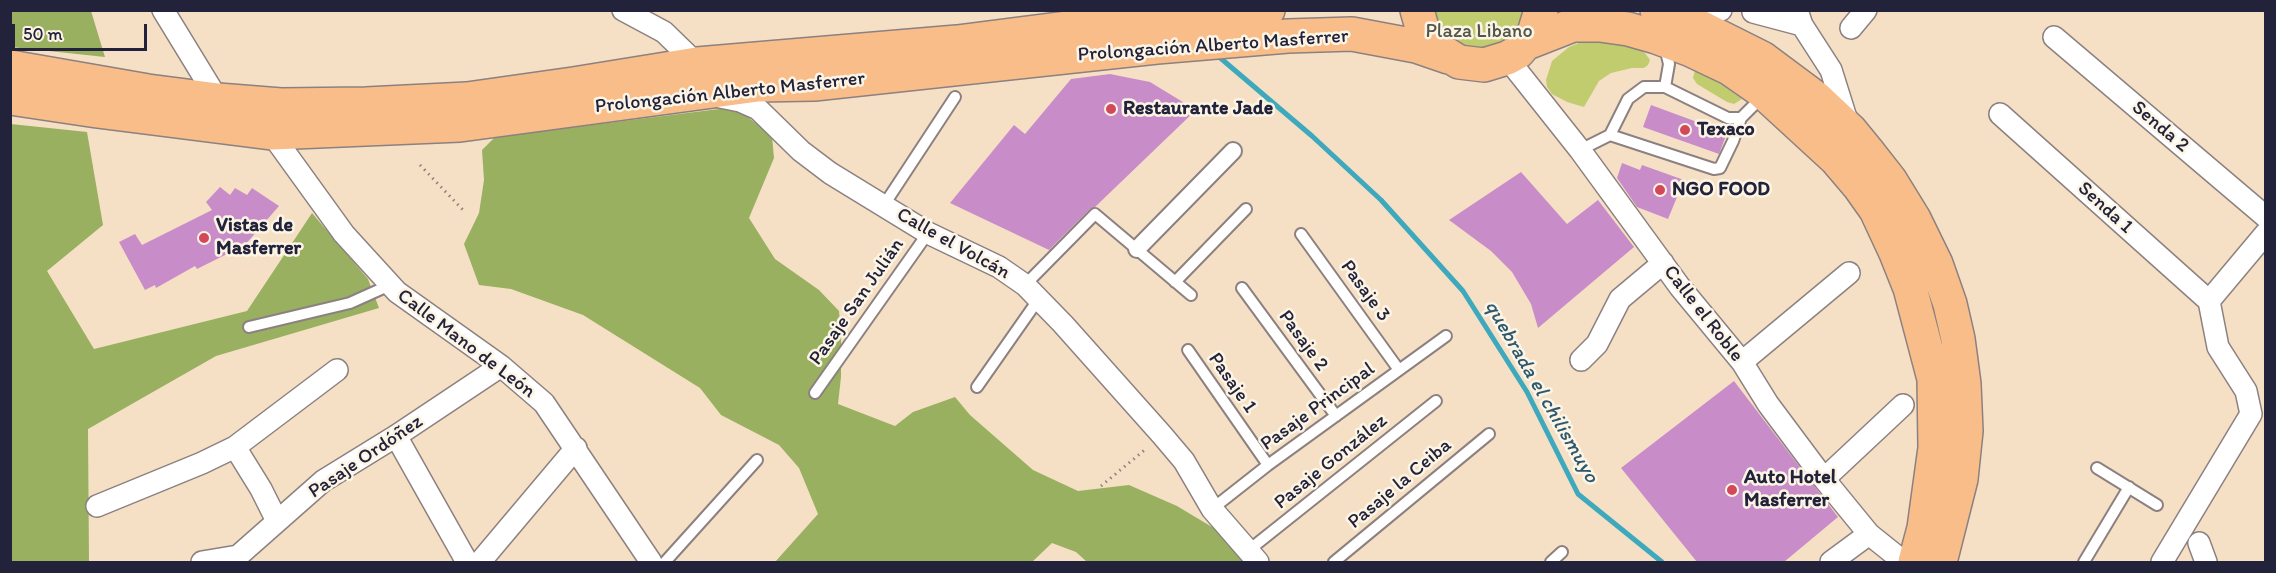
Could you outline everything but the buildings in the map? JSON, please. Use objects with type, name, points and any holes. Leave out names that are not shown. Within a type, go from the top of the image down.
[{"type":"main road","name":"Prolongación Alberto Masferrer","points":[[10,67],[148,91],[219,100],[292,105],[467,99],[697,78],[1121,21],[1268,10]]},
{"type":"main road","points":[[1417,10],[1423,31],[1430,41],[1448,57]]},
{"type":"main road","points":[[1517,51],[1534,33],[1541,10]]},
{"type":"main road","points":[[1517,51],[1573,25],[1600,25],[1629,29],[1690,22],[1762,58],[1817,99],[1850,130],[1890,180],[1914,219],[1936,264],[1950,304],[1958,339],[1964,384],[1966,431],[1961,479],[1940,562]]},
{"type":"main road","points":[[1659,25],[1729,68],[1770,99],[1836,159],[1876,210],[1910,288],[1934,379],[1935,448],[1924,528],[1915,562]]},
{"type":"main road","name":"Prolongación Alberto Masferrer","points":[[10,98],[271,133],[460,125],[530,117],[697,78],[759,86],[814,84],[1157,47],[1288,36],[1353,34],[1416,46],[1471,65],[1484,65],[1517,51]]},
{"type":"street","points":[[163,10],[219,100]]},
{"type":"street","points":[[623,10],[664,32],[697,78]]},
{"type":"street","points":[[1690,22],[1721,10]]},
{"type":"street","points":[[1851,28],[1866,10]]},
{"type":"street","points":[[1749,11],[1800,18],[1831,70],[1850,130]]},
{"type":"street","name":"Senda 2","points":[[2054,37],[2265,217]]},
{"type":"street","name":"Calle el Roble","points":[[1517,51],[1580,150],[1680,287],[1742,362],[1768,404],[1824,479],[1869,534],[1904,562]]},
{"type":"street","name":"Calle el Volcán","points":[[697,78],[758,109],[801,151],[830,173],[928,233],[999,267],[1031,293],[1063,324],[1162,435],[1184,462],[1212,509],[1254,556]]},
{"type":"street","name":"Senda 1","points":[[2000,114],[2209,301]]},
{"type":"street","name":"Calle Mano de León","points":[[271,133],[344,234],[397,292],[501,366],[544,403],[651,562]]},
{"type":"street","points":[[1137,249],[1233,151]]},
{"type":"street","points":[[2162,562],[2258,408],[2218,347],[2209,301],[2265,233]]},
{"type":"street","points":[[1581,360],[1597,344],[1620,299],[1663,263]]},
{"type":"street","points":[[1742,362],[1849,273]]},
{"type":"street","name":"Pasaje Ordóñez","points":[[202,562],[240,559],[277,520],[323,481],[396,436],[501,366]]},
{"type":"street","points":[[97,506],[235,447],[337,370]]},
{"type":"street","points":[[1824,479],[1903,405]]},
{"type":"street","points":[[396,436],[467,562]]},
{"type":"street","points":[[235,447],[277,520]]},
{"type":"street","points":[[480,562],[576,448]]},
{"type":"street","points":[[1831,562],[1869,534]]},
{"type":"lane","points":[[1659,25],[1669,64],[1665,87]]},
{"type":"lane","points":[[1580,150],[1610,135],[1621,110],[1634,92],[1644,87],[1665,87],[1728,118],[1741,118]]},
{"type":"lane","points":[[884,206],[955,97]]},
{"type":"lane","points":[[1610,135],[1714,169],[1720,168],[1741,118],[1758,101],[1770,99]]},
{"type":"lane","points":[[1176,282],[1246,209]]},
{"type":"lane","points":[[976,387],[1031,293],[1095,214],[1191,295]]},
{"type":"lane","name":"Pasaje San Julián","points":[[815,393],[928,233]]},
{"type":"lane","name":"Pasaje 3","points":[[1301,234],[1399,370]]},
{"type":"lane","points":[[249,327],[350,303],[390,285]]},
{"type":"lane","name":"Pasaje 2","points":[[1242,288],[1336,416]]},
{"type":"lane","name":"Pasaje Principal","points":[[1212,509],[1268,465],[1446,336]]},
{"type":"lane","name":"Pasaje 1","points":[[1188,350],[1268,465]]},
{"type":"lane","name":"Pasaje González","points":[[1254,556],[1436,401]]},
{"type":"lane","name":"Pasaje la Ceiba","points":[[1334,562],[1489,434]]},
{"type":"lane","points":[[665,562],[757,460]]},
{"type":"lane","points":[[2097,468],[2157,505]]},
{"type":"lane","points":[[2084,562],[2129,487]]},
{"type":"lane","points":[[1551,562],[1562,552]]},
{"type":"path","points":[[420,165],[464,212]]},
{"type":"path","points":[[1101,486],[1162,435]]},
{"type":"green space","points":[[11,10],[91,11],[105,57],[11,47]]},
{"type":"green space","name":"Plaza Libano","points":[[1431,11],[1527,11],[1511,40],[1470,52],[1442,36]]},
{"type":"green space","points":[[1595,41],[1635,47],[1645,53],[1650,60],[1644,68],[1611,73],[1599,81],[1584,107],[1552,94],[1547,87],[1546,80],[1552,61],[1569,47],[1581,42]]},
{"type":"green space","points":[[1695,70],[1718,82],[1742,99],[1734,104],[1727,102],[1697,84],[1693,78]]},
{"type":"green space","points":[[735,107],[772,136],[774,158],[749,218],[775,259],[819,290],[839,311],[841,377],[838,404],[895,426],[913,412],[955,397],[970,415],[1033,470],[1078,491],[1129,485],[1177,506],[1232,539],[1252,562],[1087,562],[1076,552],[1052,543],[1032,562],[775,562],[818,514],[799,468],[779,445],[721,415],[700,388],[583,315],[511,289],[479,285],[464,244],[479,213],[484,180],[482,150],[495,137]]},
{"type":"green space","points":[[11,124],[87,132],[103,225],[47,271],[94,349],[247,311],[312,213],[368,279],[379,308],[216,356],[88,429],[89,562],[11,562]]},
{"type":"waterway","name":"quebrada el chilismuyo","points":[[1218,56],[1312,136],[1381,200],[1463,291],[1527,392],[1578,494],[1662,562]]},
{"type":"place","name":"Restaurante Jade","points":[[1111,109]]},
{"type":"place","name":"Texaco","points":[[1685,130]]},
{"type":"place","name":"NGO FOOD","points":[[1660,190]]},
{"type":"place","name":"Vistas de Masferrer","points":[[204,238]]},
{"type":"place","name":"Auto Hotel Masferrer","points":[[1732,490]]}]
